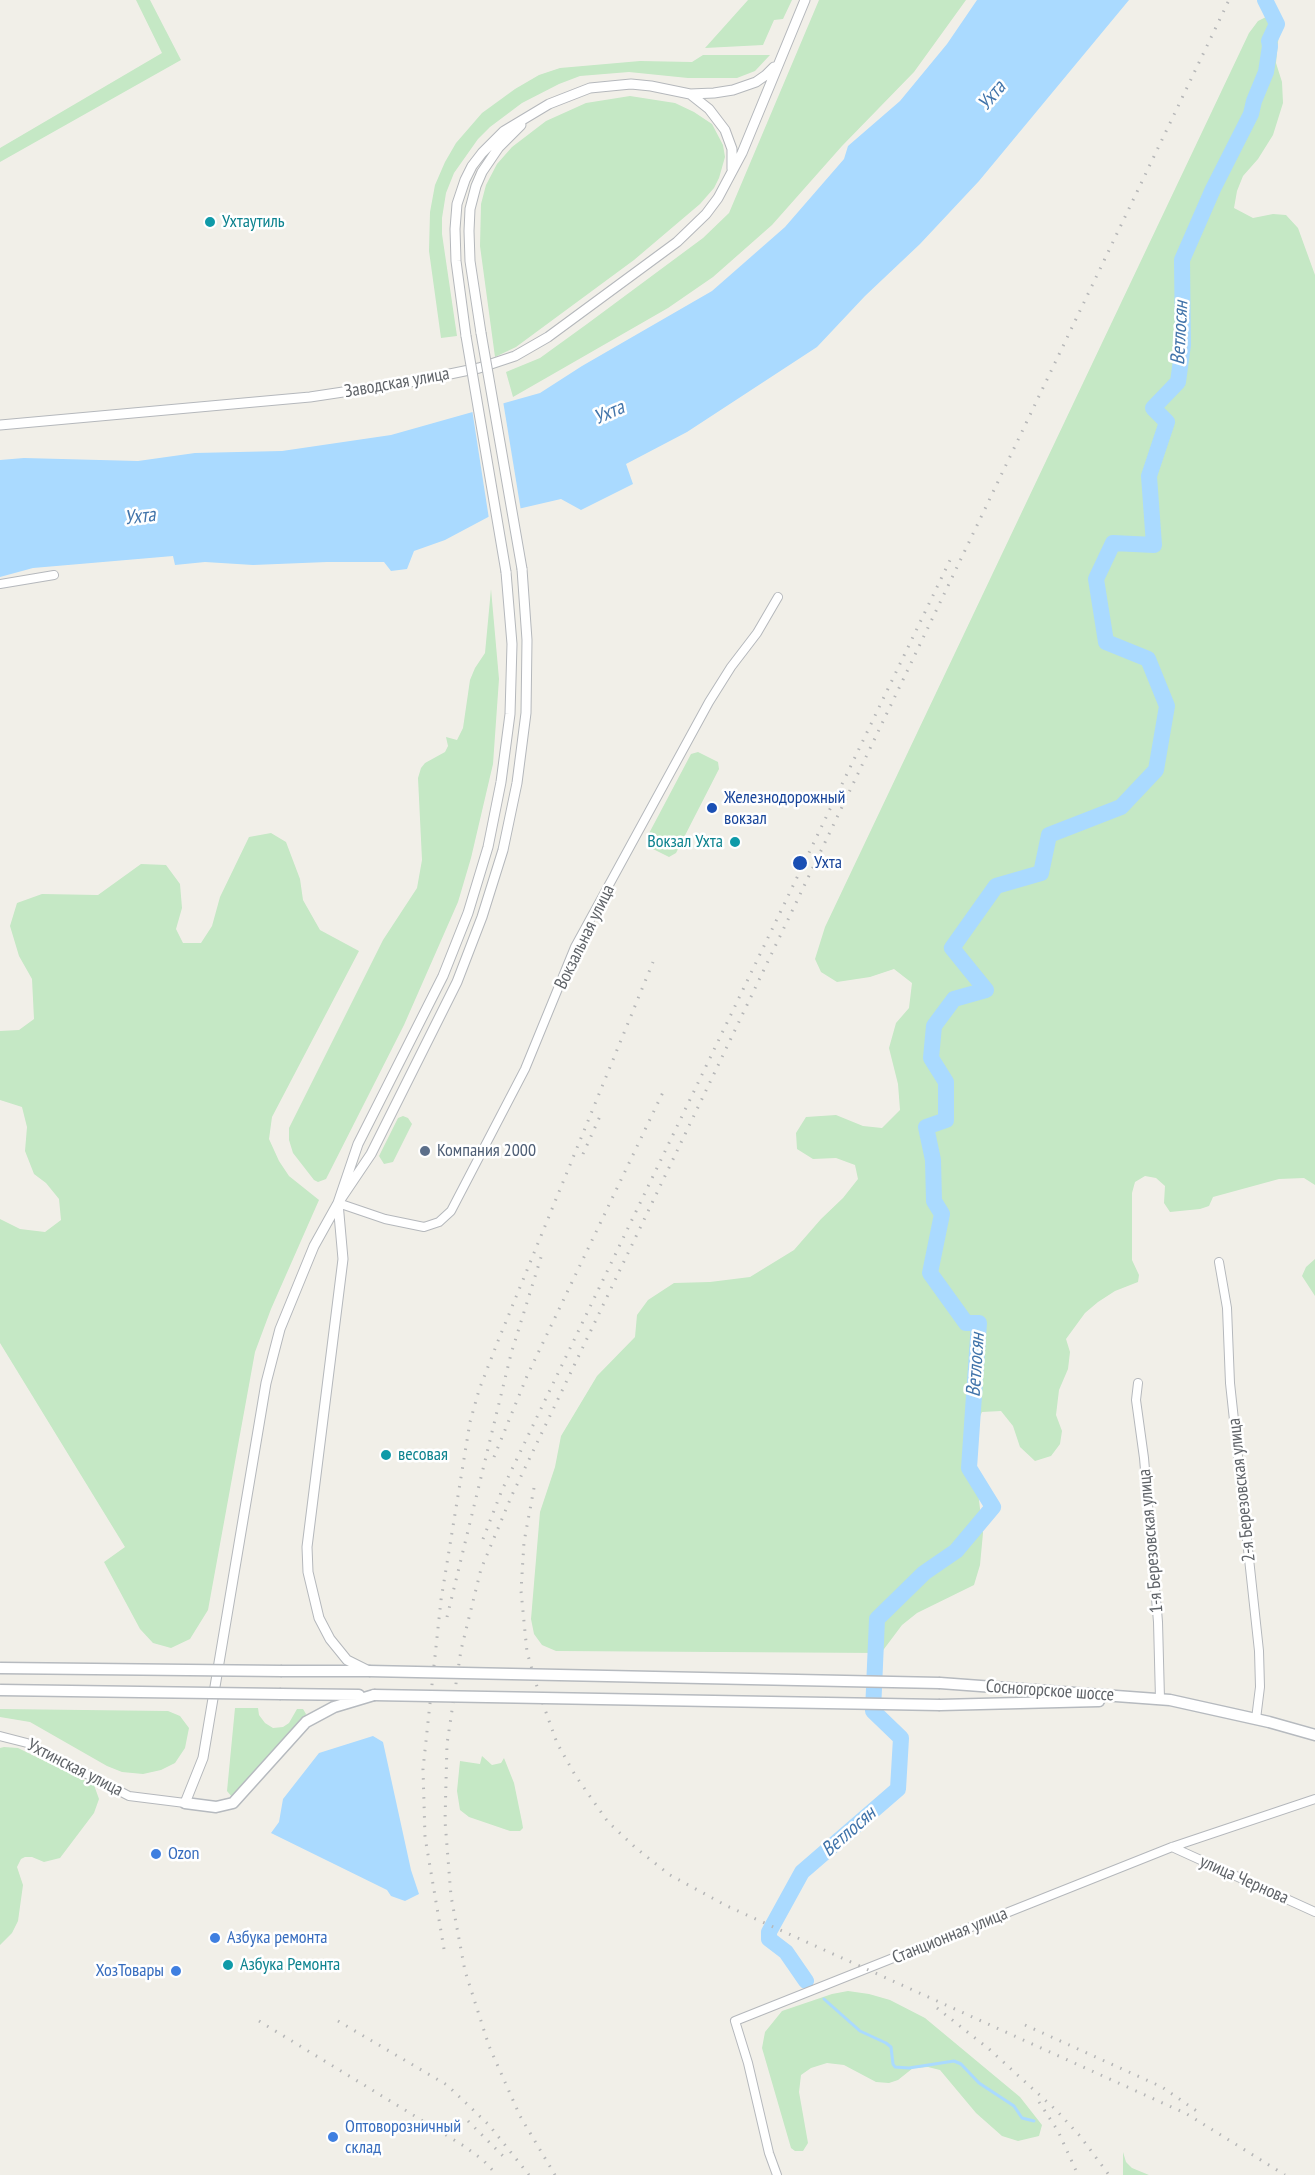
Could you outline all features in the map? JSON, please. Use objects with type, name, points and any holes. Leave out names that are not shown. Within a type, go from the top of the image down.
[{"type":"main road","name":"Сосногорское шоссе","points":[[0,1668],[369,1671],[940,1683],[1160,1699],[1256,1719],[1315,1735]]},
{"type":"main road","name":"Сосногорское шоссе","points":[[0,1690],[940,1705],[1160,1699]]},
{"type":"main road","points":[[185,1803],[216,1807],[233,1803],[306,1722],[334,1707],[374,1695]]},
{"type":"street","name":"Заводская улица","points":[[0,425],[310,397],[416,381],[479,368],[515,356],[548,337],[677,242],[706,214],[728,181],[742,153],[805,0]]},
{"type":"street","points":[[369,1671],[347,1660],[324,1629],[312,1594],[307,1547],[343,1259],[338,1203],[358,1144],[443,976],[468,913],[488,848],[501,782],[510,714],[512,644],[506,572],[457,276],[456,213],[462,188],[477,159],[498,136],[524,117],[549,104],[580,92],[611,85],[651,86],[690,94],[720,92],[744,86],[766,75],[778,61]]},
{"type":"street","points":[[690,94],[709,109],[728,136],[733,156],[728,181]]},
{"type":"street","points":[[185,1803],[203,1758],[259,1421],[275,1345],[299,1279],[338,1203],[371,1154],[457,982],[482,917],[503,850],[517,783],[526,713],[527,640],[522,570],[481,333],[469,246],[470,217],[476,186],[490,159],[504,141],[531,116],[549,104]]},
{"type":"street","points":[[0,584],[54,575]]},
{"type":"street","name":"Вокзальная улица","points":[[338,1203],[385,1219],[424,1227],[439,1222],[451,1211],[525,1069],[575,947],[720,684],[757,633],[778,597]]},
{"type":"street","name":"2-я Березовская улица","points":[[1219,1262],[1227,1308],[1230,1383],[1259,1651],[1260,1687],[1256,1719]]},
{"type":"street","name":"1-я Березовская улица","points":[[1138,1383],[1136,1400],[1144,1458],[1158,1622],[1160,1699]]},
{"type":"street","name":"Ухтинская улица","points":[[0,1736],[27,1743],[129,1796],[185,1803]]},
{"type":"street","name":"Станционная улица","points":[[777,2175],[769,2153],[748,2063],[735,2021],[1172,1848],[1315,1799]]},
{"type":"street","name":"улица Чернова","points":[[1172,1848],[1315,1912]]},
{"type":"green space","points":[[136,0],[150,0],[181,60],[0,162],[0,148],[162,53]]},
{"type":"green space","points":[[748,0],[792,0],[783,19],[774,20],[763,45],[705,48]]},
{"type":"green space","points":[[819,0],[966,0],[914,72],[842,146],[772,225],[713,277],[668,308],[513,397],[506,372],[540,358],[703,238],[729,213]]},
{"type":"green space","points":[[1268,16],[1280,22],[1276,63],[1282,82],[1283,103],[1273,135],[1258,159],[1243,176],[1234,208],[1253,218],[1273,214],[1286,215],[1298,228],[1315,275],[1315,1185],[1304,1178],[1279,1179],[1213,1197],[1209,1206],[1200,1209],[1170,1212],[1164,1203],[1165,1186],[1156,1178],[1145,1176],[1135,1182],[1132,1193],[1132,1260],[1139,1275],[1138,1282],[1115,1291],[1098,1302],[1085,1313],[1066,1339],[1070,1352],[1068,1369],[1059,1390],[1056,1415],[1062,1431],[1060,1444],[1051,1456],[1035,1461],[1020,1447],[1013,1426],[1001,1411],[982,1412],[971,1435],[983,1533],[980,1565],[974,1585],[917,1613],[902,1625],[881,1653],[556,1651],[542,1645],[534,1634],[531,1619],[540,1512],[555,1467],[561,1436],[597,1376],[635,1337],[637,1315],[648,1300],[674,1283],[710,1282],[750,1277],[794,1250],[843,1198],[858,1179],[855,1165],[836,1158],[813,1159],[797,1149],[796,1133],[806,1117],[836,1115],[863,1126],[882,1128],[900,1110],[898,1084],[889,1048],[896,1023],[909,1008],[912,983],[894,969],[870,977],[837,982],[821,972],[815,959],[825,927],[1249,33],[1258,21]]},
{"type":"green space","points":[[703,55],[770,55],[755,71],[737,78],[688,78],[629,72],[580,76],[522,103],[478,139],[454,173],[446,193],[442,234],[457,336],[441,338],[429,251],[430,212],[435,185],[445,162],[456,143],[482,113],[539,75],[560,68],[640,61],[692,62]]},
{"type":"green space","points":[[630,96],[675,103],[712,124],[723,145],[725,157],[714,188],[700,204],[634,260],[516,347],[495,357],[480,246],[481,204],[486,185],[497,164],[512,147],[546,121],[586,103]]},
{"type":"green space","points":[[491,589],[499,679],[493,764],[471,858],[458,902],[404,1025],[326,1179],[318,1182],[293,1153],[289,1140],[289,1128],[383,940],[417,888],[422,860],[418,778],[425,763],[445,752],[448,746],[446,737],[457,740],[463,728],[470,680],[485,653]]},
{"type":"green space","points":[[698,752],[718,762],[719,769],[676,853],[669,857],[647,846],[646,839],[691,754]]},
{"type":"green space","points":[[271,833],[286,842],[300,879],[303,900],[320,930],[359,951],[272,1117],[269,1139],[279,1161],[289,1176],[319,1200],[271,1309],[255,1352],[208,1610],[190,1639],[171,1648],[153,1643],[140,1629],[104,1562],[125,1547],[0,1343],[0,1219],[20,1229],[45,1232],[61,1220],[59,1199],[46,1183],[34,1174],[25,1151],[27,1127],[22,1107],[0,1100],[0,1031],[19,1030],[34,1019],[32,979],[19,956],[10,926],[17,903],[42,894],[98,895],[141,864],[166,865],[180,884],[182,908],[176,929],[183,943],[201,943],[212,926],[220,897],[249,837]]},
{"type":"green space","points":[[403,1116],[408,1118],[412,1124],[393,1162],[384,1164],[379,1156],[398,1118]]},
{"type":"green space","points":[[1315,1259],[1315,1296],[1302,1276],[1306,1267]]},
{"type":"green space","points":[[235,1708],[258,1708],[259,1715],[265,1723],[273,1728],[283,1727],[289,1723],[297,1709],[303,1709],[306,1714],[232,1797],[227,1791]]},
{"type":"green space","points":[[0,1709],[168,1711],[180,1716],[189,1728],[185,1748],[175,1763],[161,1770],[143,1774],[122,1772],[107,1766],[30,1722],[0,1717]]},
{"type":"green space","points":[[0,1748],[18,1748],[94,1785],[99,1799],[94,1813],[60,1858],[44,1862],[32,1857],[21,1859],[17,1867],[23,1885],[18,1921],[12,1933],[0,1945]]},
{"type":"green space","points":[[482,1756],[492,1765],[501,1763],[504,1758],[514,1783],[523,1828],[520,1831],[510,1831],[469,1817],[460,1810],[457,1791],[460,1761],[480,1764]]},
{"type":"green space","points":[[848,1991],[890,2000],[925,2018],[1020,2097],[1042,2125],[1039,2136],[1018,2141],[1002,2136],[976,2113],[940,2070],[928,2067],[913,2068],[898,2080],[889,2083],[876,2082],[844,2065],[827,2063],[811,2068],[801,2075],[799,2092],[808,2143],[803,2151],[795,2151],[791,2148],[762,2048],[765,2032],[782,2011]]},
{"type":"green space","points":[[1123,2152],[1126,2162],[1132,2168],[1149,2175],[1123,2175]]},
{"type":"water","points":[[977,0],[1129,0],[979,181],[817,347],[687,432],[626,464],[633,484],[581,510],[561,499],[492,515],[445,540],[414,551],[407,569],[391,571],[384,562],[253,565],[205,562],[175,565],[173,556],[33,568],[0,577],[0,460],[24,458],[138,461],[195,453],[282,451],[391,435],[540,393],[582,366],[712,291],[785,227],[844,159],[848,146],[900,101],[947,44]]},
{"type":"water","points":[[373,1736],[383,1742],[411,1870],[419,1894],[405,1901],[391,1896],[387,1890],[271,1833],[279,1822],[283,1799],[319,1753]]},
{"type":"pier","points":[[503,401],[521,511],[489,519],[472,409]]},
{"type":"waterway","name":"Ветлосян","points":[[806,1981],[786,1952],[769,1939],[769,1932],[802,1872],[898,1789],[901,1738],[873,1711],[877,1619],[924,1573],[956,1551],[993,1507],[969,1468],[979,1323],[966,1323],[930,1273],[942,1214],[934,1201],[933,1160],[926,1127],[946,1120],[946,1082],[931,1058],[934,1026],[954,999],[986,990],[952,948],[996,886],[1041,873],[1049,835],[1121,807],[1156,770],[1167,706],[1148,659],[1106,642],[1096,579],[1113,543],[1154,545],[1149,476],[1167,422],[1153,408],[1178,382],[1183,345],[1182,260],[1213,189],[1251,114],[1266,72],[1269,41],[1277,24],[1265,0]]},
{"type":"waterway","name":"Ветлосян","points":[[824,1999],[860,2031],[891,2047],[895,2067],[909,2068],[954,2061],[961,2064],[979,2083],[1014,2106],[1022,2118],[1034,2121]]},
{"type":"railway","points":[[555,2175],[520,2116],[489,2046],[465,1971],[451,1896],[445,1821],[447,1744],[461,1650],[481,1569],[512,1495],[1229,0]]},
{"type":"railway","points":[[483,1539],[502,1490],[952,556]]},
{"type":"railway","points":[[444,1949],[425,1837],[423,1769],[441,1600],[470,1422],[479,1390],[498,1341],[653,962]]},
{"type":"railway","points":[[494,1457],[527,1376],[665,1088]]},
{"type":"railway","points":[[583,1154],[601,1114]]},
{"type":"railway","points":[[447,1617],[511,1354],[542,1254]]},
{"type":"railway","points":[[534,1488],[524,1542],[521,1591],[527,1652],[557,1743],[575,1775],[608,1822],[637,1849],[670,1875],[727,1906],[1187,2114],[1285,2175]]},
{"type":"railway","points":[[937,2008],[989,2049],[1056,2110],[1080,2136],[1109,2175]]},
{"type":"railway","points":[[259,2021],[464,2146],[483,2160],[497,2175]]},
{"type":"railway","points":[[338,2021],[447,2085],[489,2125],[529,2175]]},
{"type":"railway","points":[[1025,2025],[1162,2087],[1201,2114]]},
{"type":"railway","points":[[1039,2102],[1058,2131],[1078,2175]]},
{"type":"railway","points":[[468,2121],[508,2161]]},
{"type":"place","name":"Ухтаутиль","points":[[210,222]]},
{"type":"place","name":"Железнодорожный вокзал","points":[[712,808]]},
{"type":"place","name":"Вокзал Ухта","points":[[735,842]]},
{"type":"place","name":"Ухта","points":[[800,863]]},
{"type":"place","name":"Компания 2000","points":[[425,1151]]},
{"type":"place","name":"весовая","points":[[386,1455]]},
{"type":"place","name":"Ozon","points":[[156,1854]]},
{"type":"place","name":"Азбука ремонта","points":[[215,1938]]},
{"type":"place","name":"Азбука Ремонта","points":[[228,1965]]},
{"type":"place","name":"ХозТовары","points":[[176,1971]]},
{"type":"place","name":"Оптоворозничный склад","points":[[333,2137]]}]
